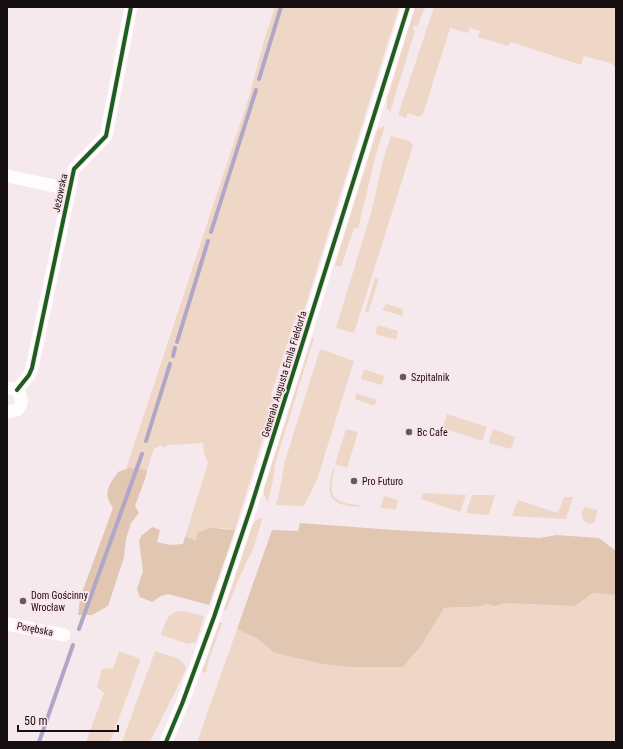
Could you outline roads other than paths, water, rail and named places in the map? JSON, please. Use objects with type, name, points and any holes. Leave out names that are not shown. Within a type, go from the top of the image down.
[{"type":"street","name":"Jeżowska","points":[[7,412],[17,410],[21,404],[21,396],[12,389],[29,375],[32,368],[74,169],[106,136],[131,7]]},
{"type":"street","name":"Generała Augusta Emila Fieldorfa","points":[[166,742],[214,617],[251,507],[408,7]]},
{"type":"street","points":[[7,176],[69,189]]},
{"type":"street","name":"Porębska","points":[[7,624],[64,635]]},
{"type":"waterway","points":[[259,79],[281,7]]},
{"type":"waterway","points":[[211,232],[256,90]]},
{"type":"waterway","points":[[177,342],[208,241]]},
{"type":"waterway","points":[[173,356],[175,348]]},
{"type":"waterway","points":[[146,441],[170,364]]},
{"type":"waterway","points":[[79,629],[142,454]]},
{"type":"waterway","points":[[39,742],[73,645]]},
{"type":"place","name":"Szpitalnik","points":[[403,377]]},
{"type":"place","name":"Bc Cafe","points":[[409,432]]},
{"type":"place","name":"Pro Futuro","points":[[354,481]]},
{"type":"place","name":"Dom Gościnny Wrocław","points":[[23,601]]}]
